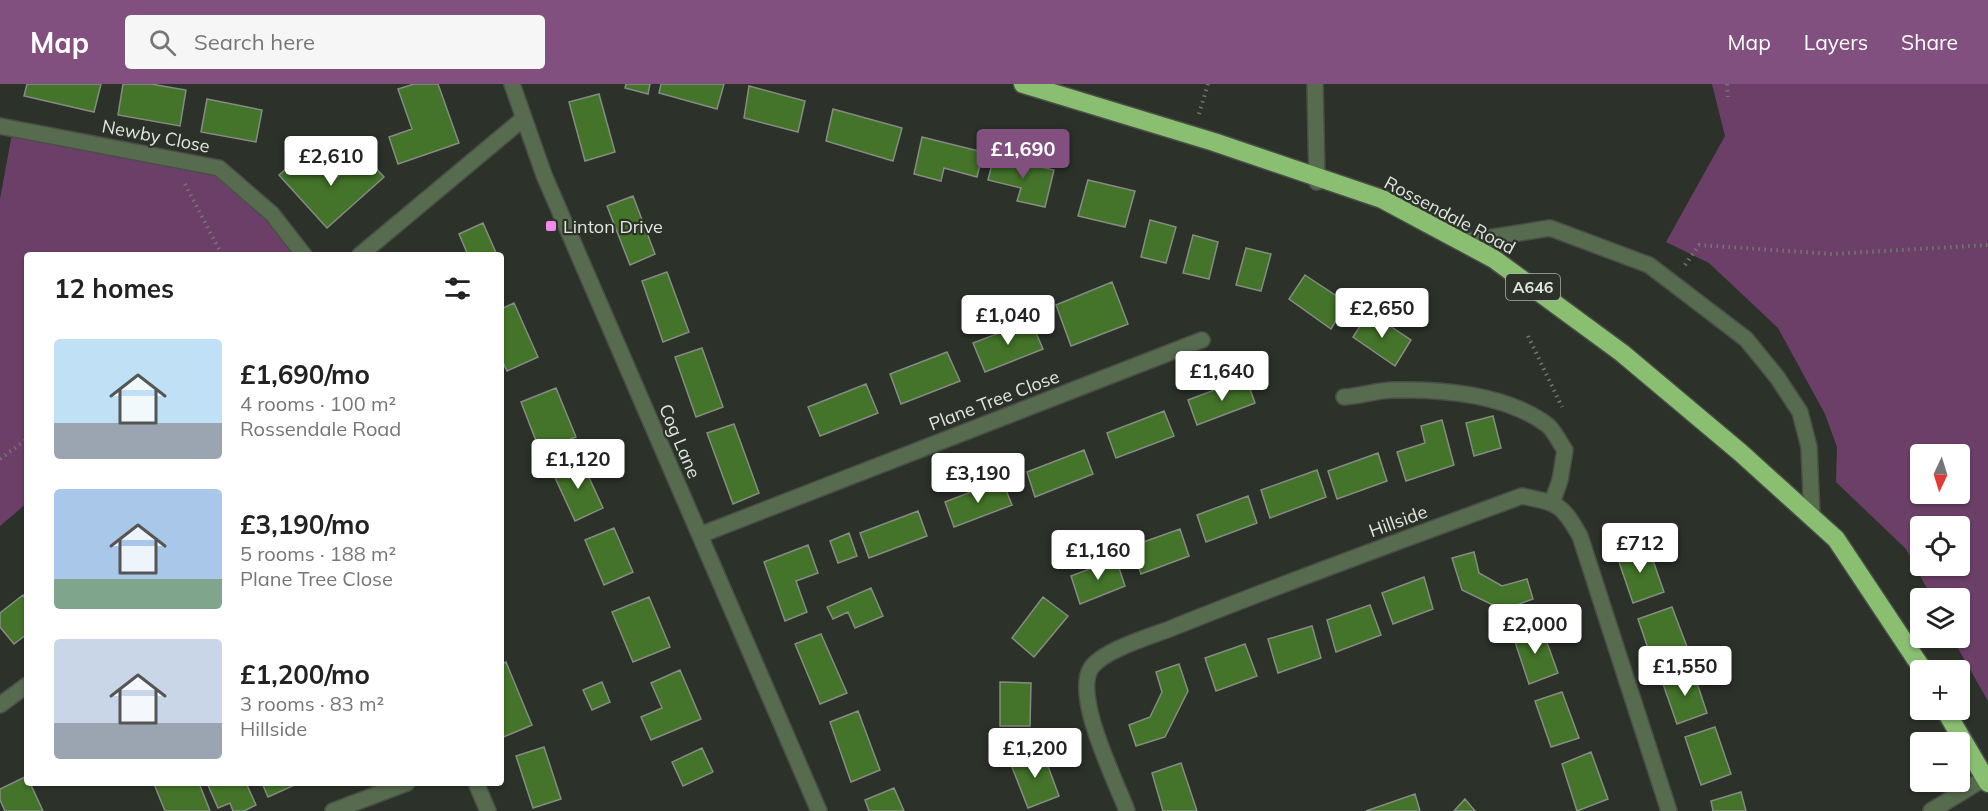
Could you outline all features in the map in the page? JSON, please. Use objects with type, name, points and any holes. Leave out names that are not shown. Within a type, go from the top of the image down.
[{"type":"highway","name":"Rossendale Road","points":[[1023,84],[1194,135],[1317,180],[1382,199],[1494,259],[1622,353],[1741,453],[1836,539],[1916,660]]},
{"type":"highway","points":[[1951,720],[1986,780]]},
{"type":"street","name":"Cog Lane","points":[[512,84],[544,175],[819,811]]},
{"type":"street","points":[[1315,84],[1317,180]]},
{"type":"street","points":[[364,252],[524,118]]},
{"type":"street","name":"Newby Close","points":[[0,126],[219,168],[272,214],[302,252]]},
{"type":"street","points":[[1462,242],[1550,228],[1649,265],[1746,339],[1777,377],[1800,412],[1809,447],[1812,517]]},
{"type":"street","name":"Plane Tree Close","points":[[700,535],[1202,340]]},
{"type":"street","points":[[1344,397],[1392,390],[1439,392],[1491,401],[1519,409],[1548,425],[1564,450],[1560,480],[1552,503],[1565,510],[1580,536],[1669,811]]},
{"type":"street","name":"Hillside","points":[[1128,811],[1094,724],[1086,690],[1091,668],[1109,654],[1226,606],[1522,496],[1552,503]]},
{"type":"street","points":[[0,705],[24,687]]},
{"type":"street","points":[[1931,811],[1986,780]]},
{"type":"street","points":[[333,811],[399,786]]},
{"type":"street","points":[[477,786],[488,811]]},
{"type":"path","points":[[1194,135],[1208,84]]},
{"type":"path","points":[[1727,84],[1728,97]]},
{"type":"path","points":[[173,159],[220,252]]},
{"type":"path","points":[[1673,284],[1699,245],[1832,254],[1988,245]]},
{"type":"path","points":[[1528,336],[1565,413],[1548,425]]},
{"type":"path","points":[[0,459],[24,441]]},
{"type":"shaded area","points":[[1712,84],[1988,84],[1988,701],[1970,670],[1970,660],[1965,660],[1958,648],[1970,648],[1970,588],[1927,588],[1920,576],[1970,576],[1970,516],[1910,516],[1910,557],[1906,549],[1836,482],[1837,447],[1825,414],[1778,328],[1709,263],[1666,242],[1725,136]]},
{"type":"shaded area","points":[[13,128],[219,168],[301,252],[24,252],[24,506],[0,526],[0,199]]},
{"type":"building","points":[[27,84],[101,84],[94,112],[24,96]]},
{"type":"building","points":[[123,84],[151,84],[186,90],[180,126],[118,115]]},
{"type":"building","points":[[414,84],[438,84],[459,143],[398,164],[389,137],[412,129],[398,89]]},
{"type":"building","points":[[626,84],[650,84],[648,94],[625,88]]},
{"type":"building","points":[[661,84],[724,84],[717,109],[659,93]]},
{"type":"building","points":[[749,86],[805,101],[798,132],[744,118]]},
{"type":"building","points":[[599,94],[615,152],[585,161],[569,102]]},
{"type":"building","points":[[207,99],[262,110],[256,142],[201,132]]},
{"type":"building","points":[[833,109],[902,128],[893,161],[826,141]]},
{"type":"building","points":[[922,137],[983,152],[977,177],[944,168],[941,181],[914,174]]},
{"type":"building","points":[[304,153],[331,183],[363,154],[384,177],[327,228],[279,175]]},
{"type":"building","points":[[994,156],[1054,170],[1045,207],[1017,201],[1021,188],[988,180]]},
{"type":"building","points":[[1088,180],[1135,191],[1125,227],[1078,216]]},
{"type":"building","points":[[633,196],[655,254],[630,265],[607,206]]},
{"type":"building","points":[[1150,220],[1176,227],[1166,263],[1141,257]]},
{"type":"building","points":[[483,223],[496,252],[467,252],[459,234]]},
{"type":"building","points":[[1193,235],[1218,242],[1209,279],[1183,273]]},
{"type":"building","points":[[1246,248],[1271,254],[1261,291],[1236,285]]},
{"type":"building","points":[[667,272],[689,332],[663,342],[642,281]]},
{"type":"building","points":[[1305,275],[1347,303],[1331,329],[1289,299]]},
{"type":"building","points":[[1112,282],[1128,324],[1071,346],[1056,305]]},
{"type":"building","points":[[514,303],[538,357],[507,371],[504,364],[504,308]]},
{"type":"building","points":[[1369,312],[1411,340],[1395,366],[1353,337]]},
{"type":"building","points":[[1031,321],[1043,349],[985,372],[973,343]]},
{"type":"building","points":[[702,348],[723,407],[696,417],[675,357]]},
{"type":"building","points":[[947,352],[960,381],[901,404],[890,374]]},
{"type":"building","points":[[1246,378],[1255,403],[1197,425],[1188,400]]},
{"type":"building","points":[[866,384],[878,413],[820,436],[808,407]]},
{"type":"building","points":[[556,388],[576,437],[540,451],[521,402]]},
{"type":"building","points":[[1164,411],[1174,436],[1116,458],[1107,433]]},
{"type":"building","points":[[1493,416],[1501,448],[1474,456],[1466,423]]},
{"type":"building","points":[[1442,420],[1454,465],[1406,481],[1397,452],[1425,443],[1421,426]]},
{"type":"building","points":[[734,424],[759,493],[733,504],[707,433]]},
{"type":"building","points":[[1084,450],[1093,474],[1035,497],[1027,472]]},
{"type":"building","points":[[1378,453],[1387,481],[1337,499],[1328,471]]},
{"type":"building","points":[[580,458],[603,508],[575,521],[552,471]]},
{"type":"building","points":[[1317,470],[1326,497],[1270,518],[1261,490]]},
{"type":"building","points":[[1002,480],[1012,505],[954,527],[945,502]]},
{"type":"building","points":[[1248,496],[1257,523],[1206,542],[1197,515]]},
{"type":"building","points":[[918,511],[927,536],[869,558],[860,533]]},
{"type":"building","points":[[614,528],[633,572],[604,585],[585,540]]},
{"type":"building","points":[[1180,529],[1189,556],[1141,574],[1132,546]]},
{"type":"building","points":[[849,533],[857,556],[838,563],[830,541]]},
{"type":"building","points":[[808,545],[818,573],[796,581],[807,612],[785,621],[764,562]]},
{"type":"building","points":[[1648,546],[1664,592],[1633,603],[1617,556]]},
{"type":"building","points":[[1474,552],[1479,573],[1502,586],[1527,579],[1533,599],[1503,610],[1462,590],[1452,558]]},
{"type":"building","points":[[1116,559],[1125,586],[1080,604],[1071,576]]},
{"type":"building","points":[[1424,577],[1433,609],[1393,624],[1382,593]]},
{"type":"building","points":[[871,588],[883,616],[855,628],[848,612],[833,619],[827,607]]},
{"type":"building","points":[[23,595],[24,636],[14,644],[0,627],[0,613]]},
{"type":"building","points":[[649,597],[670,647],[633,662],[612,612]]},
{"type":"building","points":[[1043,597],[1068,616],[1034,657],[1012,638]]},
{"type":"building","points":[[1370,605],[1381,635],[1336,652],[1327,620]]},
{"type":"building","points":[[1672,607],[1689,652],[1654,666],[1638,619]]},
{"type":"building","points":[[1312,626],[1321,658],[1278,673],[1268,639]]},
{"type":"building","points":[[1541,626],[1558,673],[1529,684],[1513,636]]},
{"type":"building","points":[[821,634],[847,693],[820,704],[795,644]]},
{"type":"building","points":[[1245,644],[1257,676],[1216,691],[1205,658]]},
{"type":"building","points":[[506,662],[532,725],[504,737],[504,663]]},
{"type":"building","points":[[1179,664],[1188,691],[1165,737],[1136,746],[1129,725],[1150,717],[1162,692],[1156,672]]},
{"type":"building","points":[[680,670],[701,719],[651,740],[641,717],[662,708],[651,683]]},
{"type":"building","points":[[1693,671],[1707,713],[1677,724],[1662,681]]},
{"type":"building","points":[[602,682],[610,702],[592,710],[583,690]]},
{"type":"building","points":[[1000,682],[1031,683],[1030,726],[1000,726]]},
{"type":"building","points":[[1562,692],[1579,738],[1551,747],[1535,701]]},
{"type":"building","points":[[858,711],[880,770],[851,782],[830,722]]},
{"type":"building","points":[[1715,727],[1731,774],[1701,785],[1685,737]]},
{"type":"building","points":[[544,747],[561,799],[533,808],[516,756]]},
{"type":"building","points":[[702,748],[713,772],[683,786],[672,762]]},
{"type":"building","points":[[1042,750],[1059,796],[1028,808],[1010,762]]},
{"type":"building","points":[[1591,752],[1608,799],[1577,811],[1562,764]]},
{"type":"building","points":[[1181,763],[1197,811],[1163,811],[1152,773]]},
{"type":"building","points":[[24,777],[24,786],[31,786],[43,811],[5,811],[0,800],[0,789]]},
{"type":"building","points":[[155,786],[200,786],[210,811],[165,811]]},
{"type":"building","points":[[208,786],[247,786],[256,805],[244,811],[233,811],[230,803],[218,808]]},
{"type":"building","points":[[263,786],[292,786],[268,797]]},
{"type":"building","points":[[894,788],[904,811],[869,811],[865,800]]},
{"type":"building","points":[[1741,792],[1746,811],[1713,811],[1711,801]]},
{"type":"building","points":[[1415,794],[1420,811],[1366,811]]},
{"type":"building","points":[[1465,799],[1475,811],[1454,811]]},
{"type":"place","name":"Linton Drive","points":[[551,226]]}]
